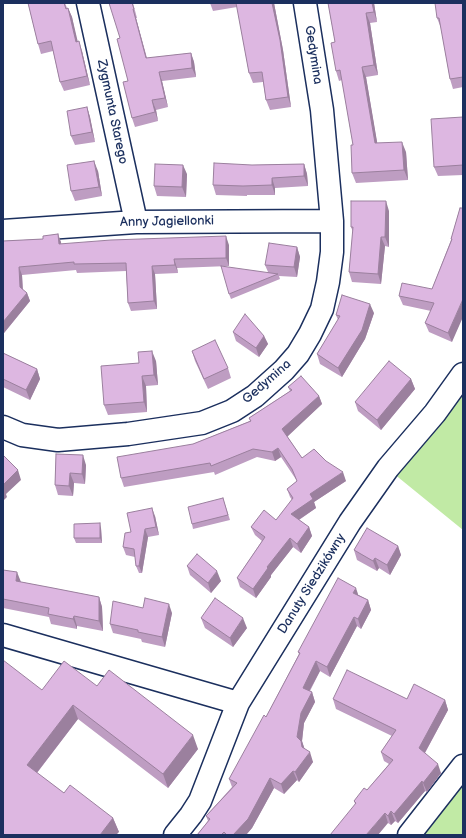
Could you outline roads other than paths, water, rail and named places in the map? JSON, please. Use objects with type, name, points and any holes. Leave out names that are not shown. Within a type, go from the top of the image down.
[{"type":"street","name":"Zygmunta Starego","points":[[88,3],[136,222]]},
{"type":"street","name":"Gedymina","points":[[3,427],[22,435],[58,440],[128,434],[202,423],[232,411],[255,396],[284,370],[298,354],[322,309],[328,282],[332,252],[332,221],[322,110],[305,3]]},
{"type":"street","name":"Anny Jagiellonki","points":[[3,231],[136,222],[332,221]]},
{"type":"street","name":"Danuty Siedzikówny","points":[[175,835],[200,801],[238,703],[350,522],[388,468],[435,413],[463,374]]},
{"type":"street","points":[[3,635],[238,703]]},
{"type":"street","points":[[409,835],[463,766]]}]
